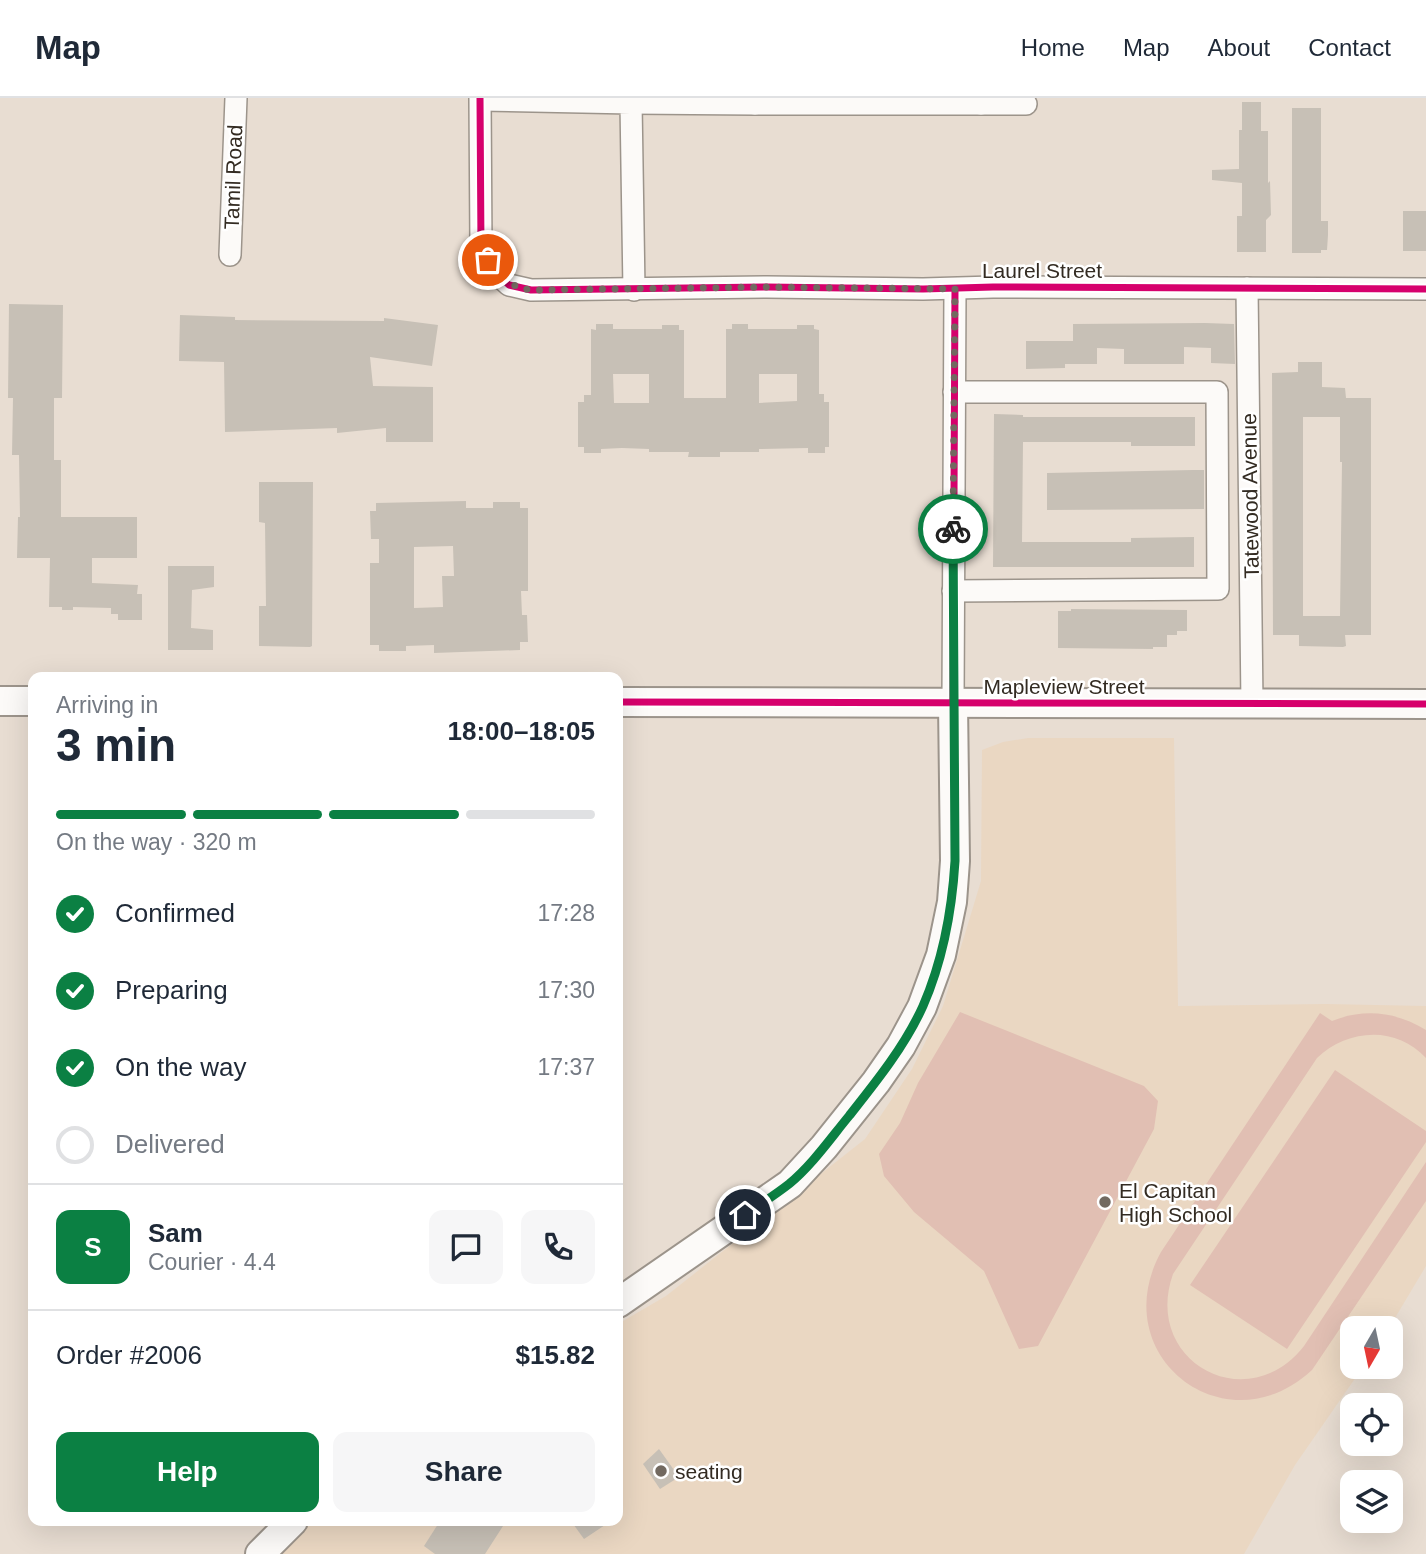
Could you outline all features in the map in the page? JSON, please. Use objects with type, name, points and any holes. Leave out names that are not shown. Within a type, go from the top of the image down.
[{"type":"main road","points":[[0,701],[28,701]]},
{"type":"main road","name":"Mapleview Street","points":[[623,702],[1426,704]]},
{"type":"main road","points":[[623,1300],[790,1184],[867,1093],[906,1036],[922,1007],[941,955],[952,902],[955,861],[953,703]]},
{"type":"main road","points":[[260,1554],[287,1526]]},
{"type":"street","name":"Tamil Road","points":[[230,256],[236,98]]},
{"type":"street","points":[[480,99],[631,103],[981,101],[1026,104]]},
{"type":"street","name":"Laurel Street","points":[[480,99],[481,247],[496,273],[509,285],[531,290],[767,287],[1426,289]]},
{"type":"street","points":[[631,103],[634,290]]},
{"type":"street","name":"Tatewood Avenue","points":[[1247,288],[1252,704]]},
{"type":"street","points":[[953,703],[955,289]]},
{"type":"street","points":[[953,590],[1218,589],[1217,392],[954,392]]},
{"type":"shaded area","name":"El Capitan High School","points":[[1028,738],[1174,738],[1178,1006],[1426,1006],[1426,1266],[1396,1316],[1340,1316],[1340,1379],[1355,1379],[1345,1393],[1340,1393],[1340,1400],[1295,1465],[1244,1554],[280,1554],[305,1526],[623,1526],[623,1321],[666,1296],[865,1139],[912,1069],[943,1006],[981,881],[982,750],[1003,742]]},
{"type":"shaded area","points":[[960,1012],[1144,1086],[1158,1101],[1154,1129],[1038,1346],[1019,1349],[984,1271],[914,1212],[884,1176],[879,1154],[900,1123],[918,1083]]},
{"type":"shaded area","points":[[1320,1013],[1332,1021],[1356,1014],[1380,1014],[1404,1019],[1426,1030],[1426,1058],[1401,1040],[1372,1035],[1342,1041],[1317,1058],[1173,1274],[1167,1305],[1172,1332],[1186,1354],[1206,1370],[1229,1378],[1255,1378],[1281,1367],[1304,1346],[1426,1162],[1426,1201],[1348,1316],[1340,1316],[1340,1328],[1312,1370],[1278,1392],[1244,1400],[1211,1395],[1183,1380],[1161,1356],[1148,1326],[1148,1290],[1161,1252]]},
{"type":"shaded area","points":[[1335,1070],[1426,1131],[1426,1142],[1287,1349],[1190,1285]]},
{"type":"building","points":[[1242,102],[1261,102],[1261,131],[1268,131],[1271,215],[1266,220],[1266,252],[1237,252],[1237,216],[1242,216],[1242,183],[1212,180],[1212,170],[1239,169]]},
{"type":"building","points":[[1292,108],[1321,108],[1321,221],[1328,221],[1328,235],[1327,250],[1321,250],[1321,253],[1292,253]]},
{"type":"building","points":[[1403,211],[1426,211],[1426,251],[1403,251]]},
{"type":"building","points":[[9,304],[63,305],[62,398],[54,398],[54,460],[61,460],[61,517],[137,517],[137,558],[92,558],[92,583],[138,585],[137,594],[142,594],[142,620],[118,620],[118,614],[111,614],[111,608],[73,607],[73,610],[62,610],[62,607],[49,607],[50,558],[17,558],[20,517],[19,455],[12,455],[13,398],[8,398]]},
{"type":"building","points":[[180,315],[235,317],[235,320],[384,321],[384,318],[438,325],[432,366],[370,357],[373,386],[433,387],[433,442],[386,442],[386,428],[337,433],[337,428],[225,432],[224,362],[179,361]]},
{"type":"building","points":[[596,324],[613,324],[613,329],[662,329],[662,325],[679,325],[679,330],[684,330],[684,398],[726,398],[726,329],[732,329],[732,324],[748,324],[748,329],[797,329],[797,325],[814,325],[814,329],[819,330],[819,394],[824,394],[824,402],[829,402],[829,447],[825,447],[825,453],[808,453],[808,448],[759,449],[759,452],[720,452],[720,457],[688,457],[689,452],[649,452],[649,449],[622,448],[601,449],[601,453],[584,453],[584,447],[578,447],[578,402],[584,402],[584,395],[591,395],[591,329],[596,330]],"holes":[[[613,374],[649,374],[649,403],[614,403]],[[759,374],[797,374],[797,401],[759,403]]]},
{"type":"building","points":[[1073,324],[1234,324],[1235,364],[1211,363],[1211,348],[1184,347],[1184,364],[1124,364],[1124,349],[1097,348],[1097,364],[1065,364],[1065,368],[1026,369],[1026,341],[1073,341]]},
{"type":"building","points":[[1298,362],[1322,362],[1322,387],[1345,388],[1346,398],[1371,398],[1371,635],[1345,635],[1346,646],[1343,647],[1299,646],[1299,635],[1273,635],[1272,373],[1298,372]],"holes":[[[1303,417],[1340,417],[1340,616],[1303,616]]]},
{"type":"building","points":[[994,414],[1023,417],[1195,417],[1195,446],[1131,446],[1131,442],[1023,442],[1022,542],[1131,542],[1131,538],[1194,537],[1194,567],[993,567]]},
{"type":"building","points":[[1204,470],[1204,509],[1047,510],[1047,473]]},
{"type":"building","points":[[259,482],[313,482],[310,647],[259,646],[259,606],[266,606],[265,523],[259,522]]},
{"type":"building","points":[[466,501],[466,508],[493,508],[493,502],[520,502],[520,508],[528,508],[528,591],[521,591],[522,615],[527,615],[528,642],[520,642],[520,650],[434,653],[434,645],[406,646],[406,651],[379,651],[379,645],[370,645],[370,563],[379,563],[379,539],[371,539],[370,511],[376,511],[376,503]],"holes":[[[453,546],[454,576],[442,576],[443,607],[414,608],[414,547]]]},
{"type":"building","points":[[168,566],[214,566],[214,587],[192,590],[191,628],[213,630],[213,650],[168,650]]},
{"type":"building","points":[[1187,610],[1187,631],[1167,635],[1167,647],[1153,649],[1058,648],[1058,611]]},
{"type":"building","name":"seating","points":[[659,1449],[679,1477],[660,1489],[643,1464]]},
{"type":"building","points":[[437,1526],[503,1526],[485,1554],[435,1554],[424,1546]]},
{"type":"building","points":[[575,1526],[604,1526],[584,1539]]},
{"type":"cycle path","points":[[480,98],[481,247],[496,273],[509,285],[531,290],[767,287],[1426,289]]},
{"type":"cycle path","points":[[953,703],[955,289]]},
{"type":"cycle path","points":[[623,702],[1426,704]]},
{"type":"way so far","points":[[488,260],[496,273],[509,285],[531,290],[767,287],[955,289],[953,529]]},
{"type":"place","name":"El Capitan High School","points":[[1105,1202]]},
{"type":"place","name":"seating","points":[[661,1471]]},
{"type":"route","points":[[745,1215],[790,1184],[824,1147],[876,1082],[901,1046],[922,1007],[941,955],[952,902],[955,861],[953,529]]}]
